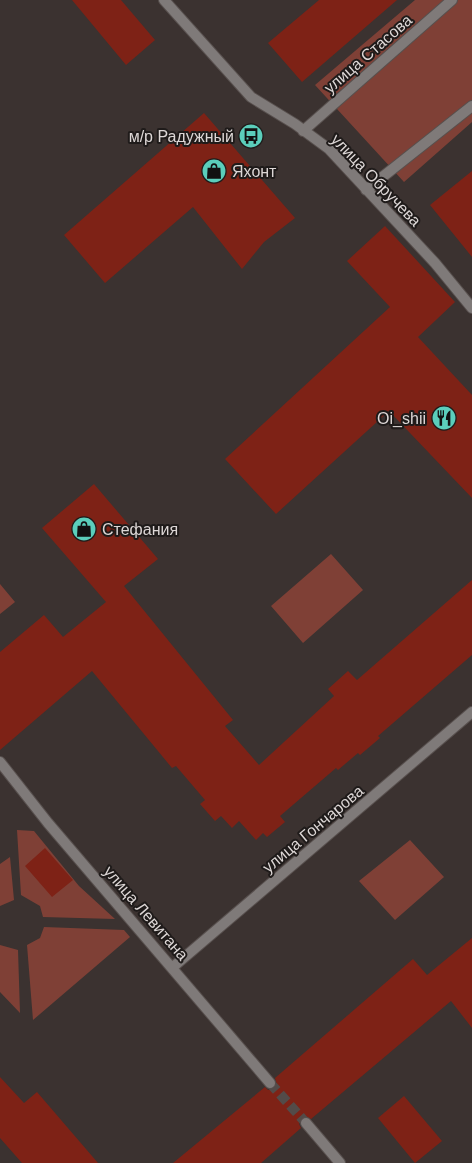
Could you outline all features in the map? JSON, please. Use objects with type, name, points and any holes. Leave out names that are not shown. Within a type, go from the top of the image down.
[{"type":"street","name":"улица Обручева","points":[[164,0],[251,98],[328,149],[435,264],[472,308]]},
{"type":"street","name":"улица Стасова","points":[[303,131],[452,0]]},
{"type":"street","points":[[366,190],[472,106]]},
{"type":"street","name":"улица Гончарова","points":[[173,967],[472,712]]},
{"type":"street","name":"улица Левитана","points":[[0,762],[48,823],[173,967],[270,1083]]},
{"type":"street","points":[[306,1123],[340,1163]]},
{"type":"shaded area","points":[[415,0],[472,0],[472,122],[404,182],[315,85]]},
{"type":"shaded area","points":[[331,554],[363,590],[303,643],[271,606]]},
{"type":"shaded area","points":[[0,584],[15,602],[0,614]]},
{"type":"shaded area","points":[[17,830],[34,831],[79,886],[115,919],[43,917],[40,906],[21,895]]},
{"type":"shaded area","points":[[410,840],[444,877],[395,920],[359,881]]},
{"type":"shaded area","points":[[10,857],[14,900],[0,906],[0,864]]},
{"type":"shaded area","points":[[44,927],[124,930],[130,937],[33,1020],[27,945],[40,938]]},
{"type":"shaded area","points":[[0,945],[18,950],[20,1013],[0,992]]},
{"type":"building","points":[[72,0],[121,0],[155,40],[126,65]]},
{"type":"building","points":[[319,0],[397,0],[302,82],[268,43]]},
{"type":"building","points":[[204,113],[295,218],[264,242],[242,269],[193,207],[105,283],[64,235]]},
{"type":"building","points":[[472,171],[472,257],[430,205]]},
{"type":"building","points":[[385,226],[455,302],[418,337],[472,395],[472,498],[389,411],[276,514],[225,459],[390,307],[347,261]]},
{"type":"building","points":[[94,484],[158,559],[124,586],[233,720],[225,726],[259,765],[334,696],[328,689],[348,671],[357,680],[472,580],[472,655],[378,736],[380,738],[360,755],[358,753],[338,770],[336,768],[280,816],[285,822],[267,837],[263,833],[256,840],[239,821],[232,828],[221,816],[215,821],[200,804],[205,800],[176,766],[172,768],[92,671],[0,750],[0,652],[44,615],[63,637],[106,602],[42,528]]},
{"type":"building","points":[[45,848],[73,880],[52,897],[25,866]]},
{"type":"building","points":[[472,938],[472,1028],[451,1001],[311,1119],[305,1116],[301,1118],[299,1124],[301,1128],[261,1163],[173,1163],[265,1087],[268,1090],[274,1088],[277,1085],[275,1078],[413,959],[427,975]]},
{"type":"building","points":[[0,1077],[24,1103],[37,1092],[98,1163],[22,1163],[0,1138]]},
{"type":"building","points":[[404,1096],[442,1141],[415,1163],[378,1118]]},
{"type":"tunnel","points":[[270,1083],[306,1123]]},
{"type":"place","name":"м/р Радужный","points":[[251,136]]},
{"type":"place","name":"Яхонт","points":[[214,171]]},
{"type":"place","name":"Oi_shii","points":[[444,418]]},
{"type":"place","name":"Стефания","points":[[84,529]]}]
